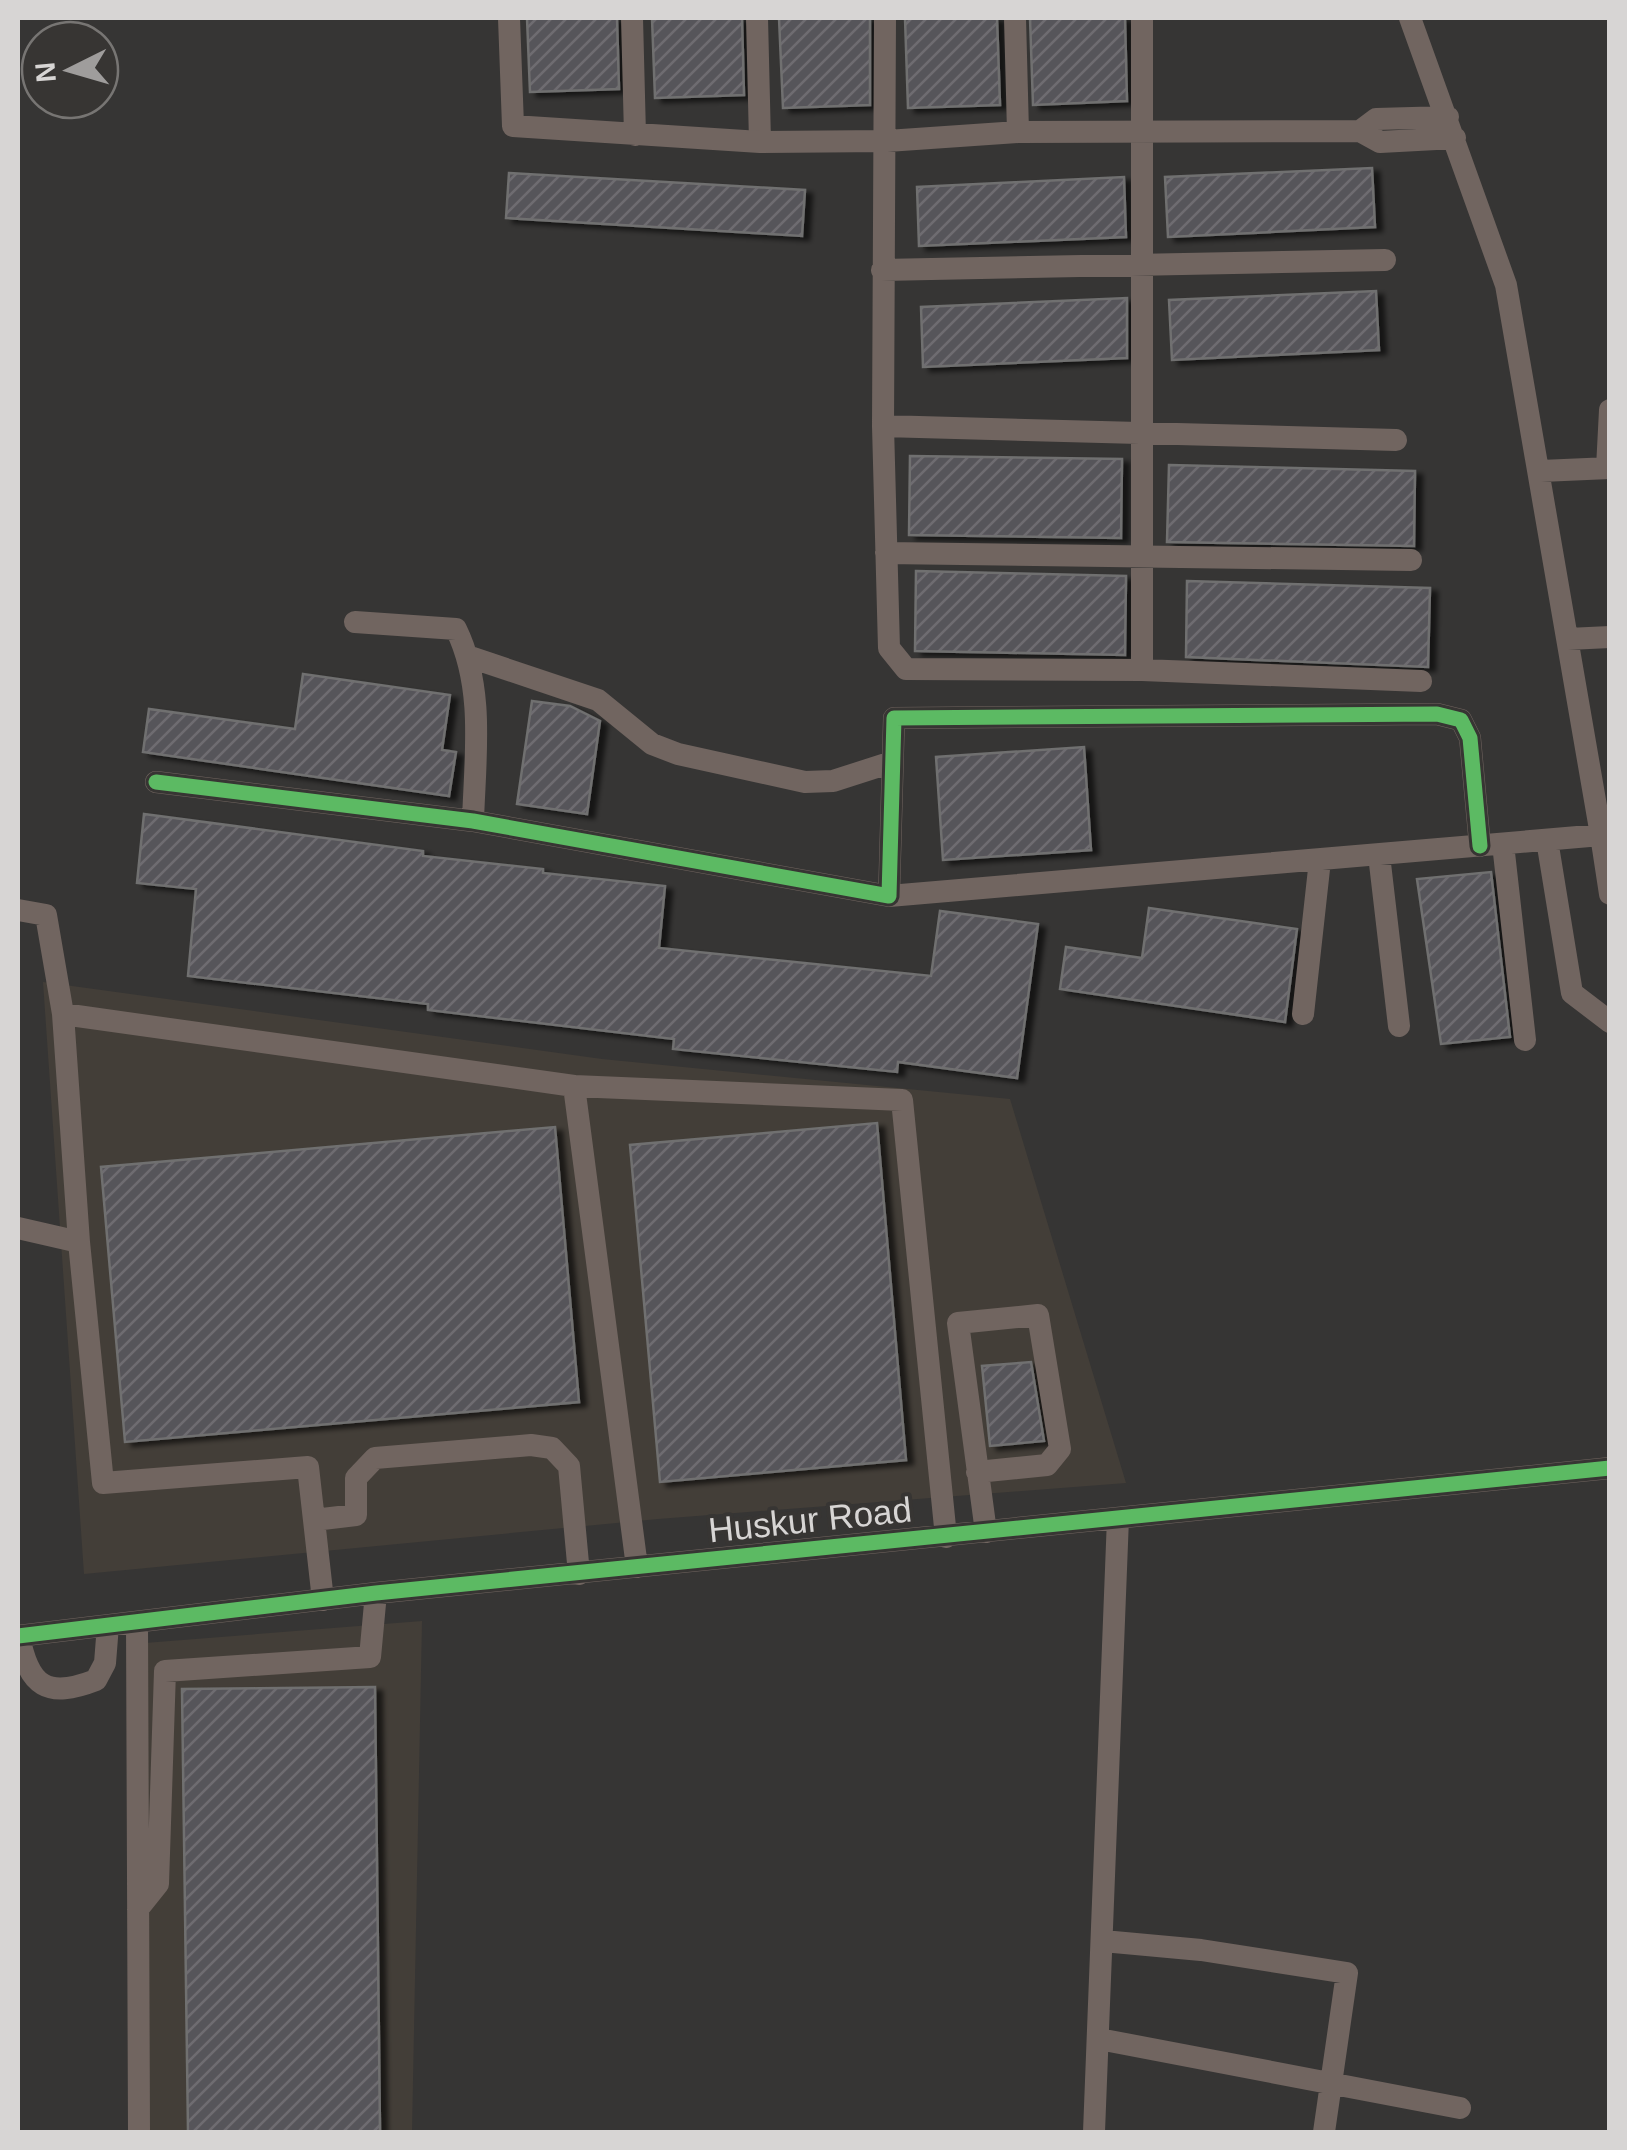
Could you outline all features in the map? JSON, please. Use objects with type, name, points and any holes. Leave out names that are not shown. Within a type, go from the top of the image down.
[{"type":"street","points":[[509,18],[513,126],[760,142],[887,141],[1018,132],[1360,131],[1380,142],[1452,127]]},
{"type":"street","points":[[632,18],[635,136]]},
{"type":"street","points":[[757,18],[760,142]]},
{"type":"street","points":[[885,18],[887,141],[882,270],[886,553],[890,648],[906,669],[1142,670],[1421,681]]},
{"type":"street","points":[[1015,18],[1018,132]]},
{"type":"street","points":[[1142,18],[1142,670]]},
{"type":"street","points":[[1410,18],[1506,285],[1568,639],[1603,806],[1600,835],[1609,890]]},
{"type":"street","points":[[882,270],[1385,260]]},
{"type":"street","points":[[1541,471],[1608,468],[1610,410]]},
{"type":"street","points":[[883,426],[1396,440]]},
{"type":"street","points":[[886,553],[1412,560]]},
{"type":"street","points":[[355,622],[456,629],[470,657],[476,712],[472,821]]},
{"type":"street","points":[[1568,639],[1610,637]]},
{"type":"street","points":[[470,657],[598,700],[652,744],[678,754],[805,782],[833,780],[889,763]]},
{"type":"street","points":[[889,896],[889,763],[894,718],[1437,714],[1460,720],[1470,738],[1525,1040]]},
{"type":"street","points":[[156,782],[472,821],[889,896],[1600,835]]},
{"type":"street","points":[[1547,840],[1572,993],[1610,1022]]},
{"type":"street","points":[[1380,855],[1399,1026]]},
{"type":"street","points":[[1303,1014],[1320,860]]},
{"type":"street","points":[[18,910],[46,915],[63,1014],[79,1242],[103,1484],[308,1467],[322,1600]]},
{"type":"street","points":[[63,1014],[574,1086],[902,1100],[946,1537]]},
{"type":"street","points":[[574,1086],[637,1568]]},
{"type":"street","points":[[18,1228],[79,1242]]},
{"type":"street","points":[[977,1472],[1047,1465],[1060,1449],[1038,1315],[958,1323],[977,1472],[986,1532]]},
{"type":"street","points":[[314,1520],[356,1515],[356,1478],[375,1458],[531,1444],[552,1448],[569,1466],[578,1574]]},
{"type":"street","name":"Huskur Road","points":[[18,1636],[376,1594],[1610,1468]]},
{"type":"street","points":[[1094,2132],[1118,1518]]},
{"type":"street","points":[[138,1908],[158,1884],[166,1671],[370,1657],[376,1594]]},
{"type":"street","points":[[137,1622],[139,2132]]},
{"type":"street","points":[[18,1636],[30,1674],[43,1686],[68,1691],[96,1680],[105,1663],[108,1625]]},
{"type":"street","points":[[1103,1941],[1202,1950],[1347,1973],[1324,2132]]},
{"type":"street","points":[[1099,2039],[1460,2108]]},
{"type":"shaded area","points":[[43,982],[602,1059],[1010,1099],[1126,1483],[658,1519],[84,1574]]},
{"type":"shaded area","points":[[422,1621],[412,2132],[128,2132],[132,1644]]},
{"type":"building","points":[[527,18],[617,18],[619,89],[530,92]]},
{"type":"building","points":[[652,18],[742,18],[744,95],[655,98]]},
{"type":"building","points":[[779,18],[870,18],[870,105],[783,108]]},
{"type":"building","points":[[905,18],[997,18],[1000,105],[908,108]]},
{"type":"building","points":[[1030,18],[1125,18],[1127,101],[1033,105]]},
{"type":"building","points":[[1372,168],[1375,227],[1168,237],[1165,177]]},
{"type":"building","points":[[509,173],[805,190],[802,236],[506,218]]},
{"type":"building","points":[[1124,177],[1126,237],[919,246],[917,187]]},
{"type":"building","points":[[1376,291],[1379,350],[1172,360],[1169,300]]},
{"type":"building","points":[[1127,298],[1127,358],[923,367],[921,307]]},
{"type":"building","points":[[910,456],[1122,459],[1121,538],[909,535]]},
{"type":"building","points":[[1169,465],[1415,471],[1414,546],[1167,542]]},
{"type":"building","points":[[916,571],[1126,576],[1125,655],[915,651]]},
{"type":"building","points":[[1187,581],[1430,588],[1428,667],[1186,657]]},
{"type":"building","points":[[303,674],[450,695],[442,750],[456,752],[449,796],[143,752],[149,709],[295,729]]},
{"type":"building","points":[[532,701],[570,706],[600,721],[587,814],[517,804]]},
{"type":"building","points":[[1084,747],[1091,850],[943,860],[936,757]]},
{"type":"building","points":[[144,814],[423,851],[423,856],[543,869],[543,873],[665,886],[659,948],[931,976],[940,911],[1038,924],[1017,1078],[898,1062],[897,1072],[673,1049],[674,1039],[428,1010],[428,1004],[188,976],[196,889],[137,883]]},
{"type":"building","points":[[1491,872],[1510,1037],[1441,1044],[1417,879]]},
{"type":"building","points":[[1149,908],[1297,929],[1285,1022],[1060,989],[1066,947],[1142,958]]},
{"type":"building","points":[[877,1123],[906,1460],[660,1482],[630,1145]]},
{"type":"building","points":[[555,1127],[579,1402],[125,1442],[101,1167]]},
{"type":"building","points":[[1031,1362],[1044,1441],[990,1446],[982,1366]]},
{"type":"building","points":[[375,1687],[380,2132],[188,2132],[182,1689]]},
{"type":"cycle path","points":[[156,782],[473,821],[889,896],[894,718],[1437,714],[1461,720],[1470,738],[1480,846]]},
{"type":"cycle path","points":[[18,1636],[376,1593],[1610,1468]]}]
